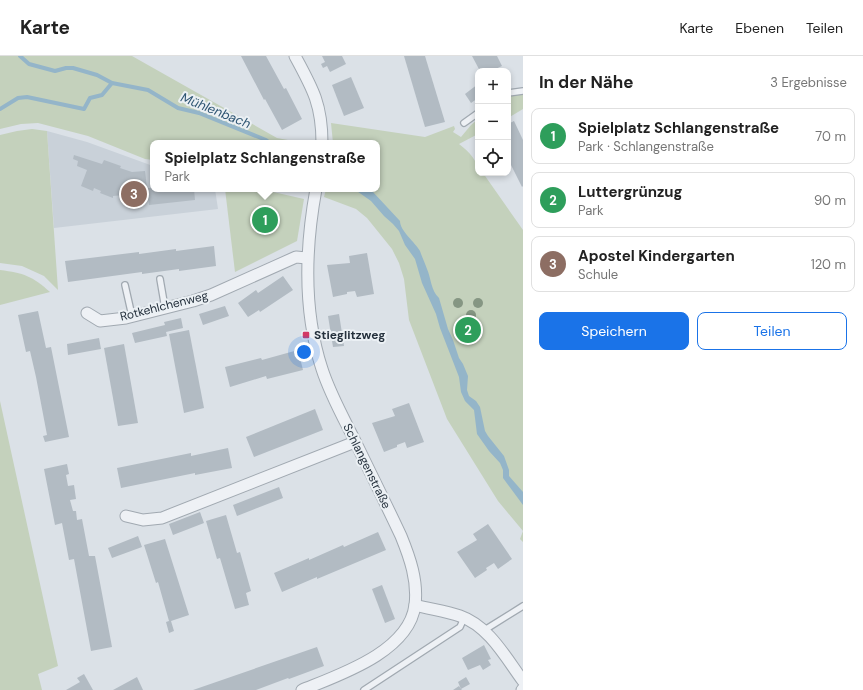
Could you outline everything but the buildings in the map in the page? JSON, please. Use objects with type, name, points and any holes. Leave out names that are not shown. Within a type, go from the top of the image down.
[{"type":"street","points":[[296,56],[320,108],[322,140]]},
{"type":"street","name":"Schlangenstraße","points":[[316,192],[307,258],[308,297],[317,351],[330,390],[401,536],[408,554],[412,565],[414,579],[415,605]]},
{"type":"street","name":"Rotkehlchenweg","points":[[87,313],[100,321],[132,316],[193,301],[211,295],[296,257],[307,258]]},
{"type":"street","points":[[126,516],[143,520],[162,518],[355,442]]},
{"type":"street","points":[[307,689],[366,662],[384,650],[393,643],[407,626],[411,619],[415,605],[460,616],[476,624],[492,640],[523,681]]},
{"type":"lane","points":[[511,93],[523,91]]},
{"type":"lane","points":[[464,123],[475,115]]},
{"type":"lane","points":[[160,279],[165,308]]},
{"type":"lane","points":[[126,285],[132,316]]},
{"type":"lane","points":[[483,631],[523,606]]},
{"type":"lane","points":[[364,690],[460,627],[464,618]]},
{"type":"shaded area","points":[[47,131],[87,142],[150,165],[150,192],[215,192],[218,209],[54,228]]},
{"type":"green space","points":[[0,56],[132,56],[277,138],[288,140],[150,140],[150,160],[88,136],[38,123],[21,124],[0,129]]},
{"type":"green space","points":[[523,95],[523,109],[511,116],[511,104],[511,96]]},
{"type":"green space","points":[[475,122],[475,136],[459,144],[475,160],[475,176],[485,176],[523,230],[523,531],[498,501],[447,419],[409,320],[404,279],[399,263],[392,249],[367,218],[356,209],[324,197],[325,192],[380,192],[380,140],[333,140],[331,123],[425,137],[454,126],[455,129],[453,132],[461,137]]},
{"type":"green space","points":[[32,129],[47,131],[58,290],[44,276],[22,266],[0,263],[0,135]]},
{"type":"green space","points":[[225,192],[273,192],[304,199],[297,241],[235,272]]},
{"type":"green space","points":[[0,270],[15,272],[27,276],[38,282],[50,292],[0,305]]},
{"type":"green space","points":[[0,401],[58,666],[38,674],[42,690],[0,690]]},
{"type":"green space","points":[[523,531],[523,542],[520,539]]},
{"type":"water","points":[[358,192],[373,192],[400,221],[402,229],[420,251],[433,288],[439,298],[448,329],[459,358],[468,376],[467,390],[469,396],[476,401],[480,407],[485,431],[504,456],[509,470],[509,476],[523,492],[523,505],[503,478],[503,470],[500,463],[477,434],[474,410],[465,401],[461,392],[459,377],[436,314],[422,283],[415,259],[405,245],[399,231],[371,201]]},
{"type":"waterway","name":"Mühlenbach","points":[[20,56],[29,64],[55,71],[73,68],[97,75],[112,83],[148,90],[178,108],[199,113],[266,140]]},
{"type":"waterway","points":[[0,109],[18,98],[27,97],[84,109],[90,98],[102,95],[112,83]]},
{"type":"place","name":"Apostel Kindergarten","points":[[134,194]]},
{"type":"place","name":"Spielplatz Schlangenstraße","points":[[265,220]]},
{"type":"place","name":"Luttergrünzug","points":[[468,330]]},
{"type":"place","name":"Stieglitzweg","points":[[306,335]]}]
